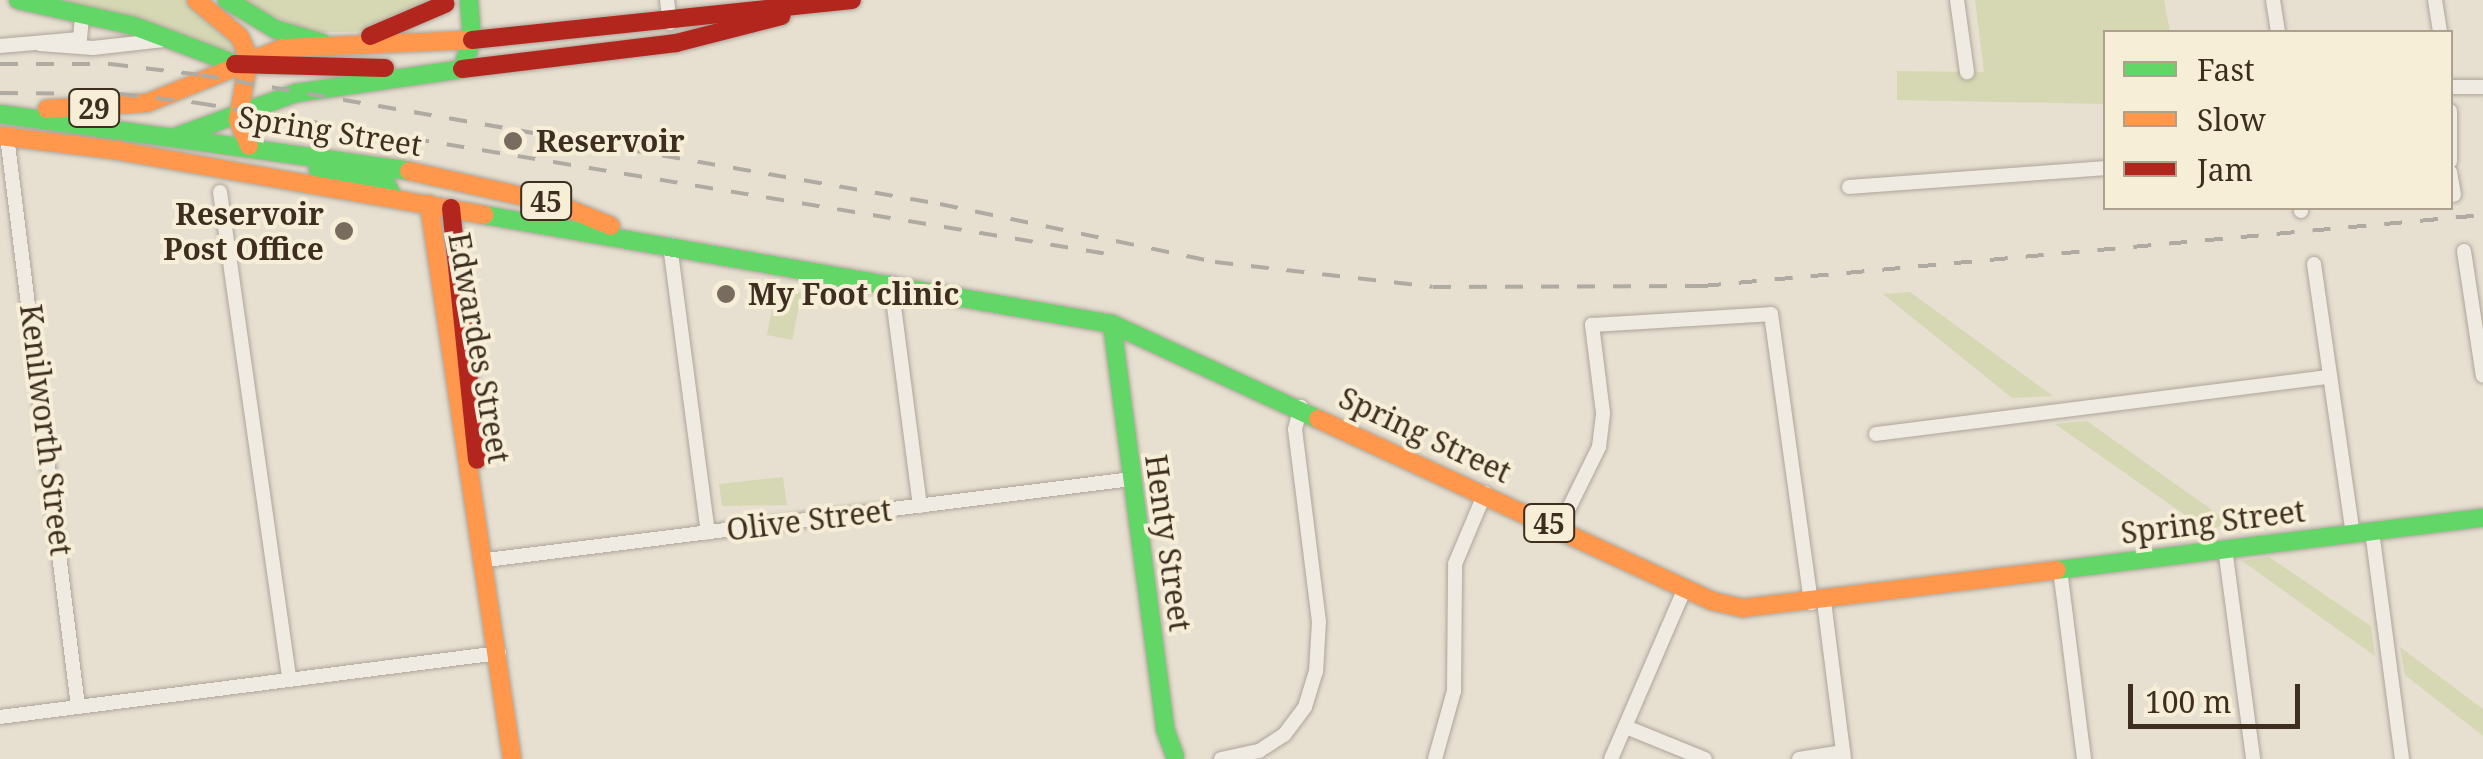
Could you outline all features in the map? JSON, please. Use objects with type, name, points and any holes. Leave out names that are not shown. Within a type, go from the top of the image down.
[{"type":"main road","points":[[18,0],[82,14],[245,63],[417,71]]},
{"type":"main road","points":[[196,0],[240,37],[245,63],[239,130],[249,146]]},
{"type":"main road","points":[[227,0],[276,28],[337,44],[409,25],[445,2],[462,41]]},
{"type":"main road","points":[[461,69],[469,0]]},
{"type":"main road","name":"29","points":[[3,136],[113,150],[172,138],[240,110],[417,71],[461,69],[848,0]]},
{"type":"main road","name":"29","points":[[0,114],[135,106],[245,63],[337,44],[462,41],[670,23],[720,25]]},
{"type":"main road","points":[[182,44],[197,64],[186,87],[167,109],[172,138],[202,163]]},
{"type":"main road","name":"Spring Street","points":[[0,114],[276,149],[438,175],[642,240],[1119,326],[1685,588],[1743,608],[1818,602],[2060,568],[2483,518]]},
{"type":"main road","points":[[276,149],[321,170],[386,183],[392,198]]},
{"type":"main road","name":"Spring Street","points":[[113,150],[451,208],[574,219]]},
{"type":"main road","name":"Edwardes Street","points":[[438,175],[429,204],[455,395],[478,500],[512,759]]},
{"type":"main road","name":"Edwardes Street","points":[[438,175],[451,208],[476,428],[478,500]]},
{"type":"main road","name":"Henty Street","points":[[1119,326],[1117,364],[1173,758]]},
{"type":"street","points":[[667,0],[670,23]]},
{"type":"street","points":[[1956,0],[1967,72]]},
{"type":"street","points":[[2273,0],[2278,30]]},
{"type":"street","points":[[2435,0],[2440,30]]},
{"type":"street","points":[[0,46],[81,39],[82,14]]},
{"type":"street","points":[[40,44],[93,48],[182,44]]},
{"type":"street","points":[[2453,87],[2483,87]]},
{"type":"street","name":"Kenilworth Street","points":[[3,136],[82,706]]},
{"type":"street","points":[[1849,187],[2103,168]]},
{"type":"street","points":[[2453,189],[2454,195]]},
{"type":"street","points":[[220,192],[284,680]]},
{"type":"street","points":[[670,244],[708,532]]},
{"type":"street","points":[[2464,251],[2483,376]]},
{"type":"street","points":[[2314,264],[2329,378],[2363,532],[2402,759]]},
{"type":"street","points":[[891,284],[920,506]]},
{"type":"street","points":[[1559,528],[1599,447],[1604,413],[1592,324],[1771,314],[1843,756],[1798,759]]},
{"type":"street","points":[[1876,434],[2329,378]]},
{"type":"street","points":[[1221,759],[1260,751],[1284,735],[1305,707],[1316,672],[1319,622],[1295,429],[1301,407]]},
{"type":"street","name":"Olive Street","points":[[486,560],[1132,479]]},
{"type":"street","points":[[1435,759],[1454,691],[1455,564],[1484,493]]},
{"type":"street","points":[[2226,548],[2253,759]]},
{"type":"street","points":[[2060,568],[2084,759]]},
{"type":"street","points":[[1611,759],[1685,588]]},
{"type":"street","points":[[0,717],[499,653]]},
{"type":"street","points":[[1626,727],[1706,759]]},
{"type":"green space","points":[[50,0],[185,0],[230,36],[239,53]]},
{"type":"green space","points":[[240,0],[437,0],[371,31],[310,33]]},
{"type":"green space","points":[[1975,0],[2164,0],[2170,30],[2103,30],[2103,104],[1897,100],[1897,71],[1984,72]]},
{"type":"green space","points":[[776,288],[802,293],[792,340],[767,335]]},
{"type":"green space","points":[[1910,292],[2053,396],[2012,398],[1883,294]]},
{"type":"green space","points":[[2087,421],[2233,525],[2205,529],[2055,424]]},
{"type":"green space","points":[[783,477],[787,505],[722,506],[719,484]]},
{"type":"green space","points":[[2269,557],[2371,626],[2375,656],[2242,561]]},
{"type":"green space","points":[[2400,647],[2483,709],[2483,736],[2405,675]]},
{"type":"railway","points":[[0,64],[110,64],[201,75],[940,204],[1215,262],[1433,287],[1703,286],[2483,215]]},
{"type":"railway","points":[[0,93],[120,94],[198,103],[1119,256]]},
{"type":"traffic: fast","points":[[18,0],[134,26],[235,64]]},
{"type":"traffic: fast","points":[[227,0],[275,29],[322,43]]},
{"type":"traffic: fast","points":[[178,136],[296,93],[462,69],[472,40],[469,0]]},
{"type":"traffic: fast","points":[[0,114],[409,171]]},
{"type":"traffic: fast","points":[[318,169],[386,183],[393,198]]},
{"type":"traffic: fast","points":[[484,215],[1112,324],[1318,419]]},
{"type":"traffic: fast","points":[[1112,324],[1165,729],[1175,756]]},
{"type":"traffic: fast","points":[[2057,570],[2483,518]]},
{"type":"traffic: slow","points":[[196,0],[240,37],[249,58]]},
{"type":"traffic: slow","points":[[47,109],[147,103],[283,48],[472,40]]},
{"type":"traffic: slow","points":[[249,58],[238,120],[249,146]]},
{"type":"traffic: slow","points":[[0,136],[122,151]]},
{"type":"traffic: slow","points":[[113,150],[484,215]]},
{"type":"traffic: slow","points":[[409,171],[557,204],[611,226]]},
{"type":"traffic: slow","points":[[429,204],[512,759]]},
{"type":"traffic: slow","points":[[1318,419],[1712,601],[1743,608],[2057,570]]},
{"type":"traffic: jam","points":[[472,40],[852,0]]},
{"type":"traffic: jam","points":[[370,36],[445,4]]},
{"type":"traffic: jam","points":[[462,69],[676,43],[782,16]]},
{"type":"traffic: jam","points":[[235,64],[385,68]]},
{"type":"traffic: jam","points":[[451,208],[477,460]]},
{"type":"place","name":"Reservoir","points":[[513,141]]},
{"type":"place","name":"Reservoir Post Office","points":[[344,231]]},
{"type":"place","name":"My Foot clinic","points":[[726,294]]}]
